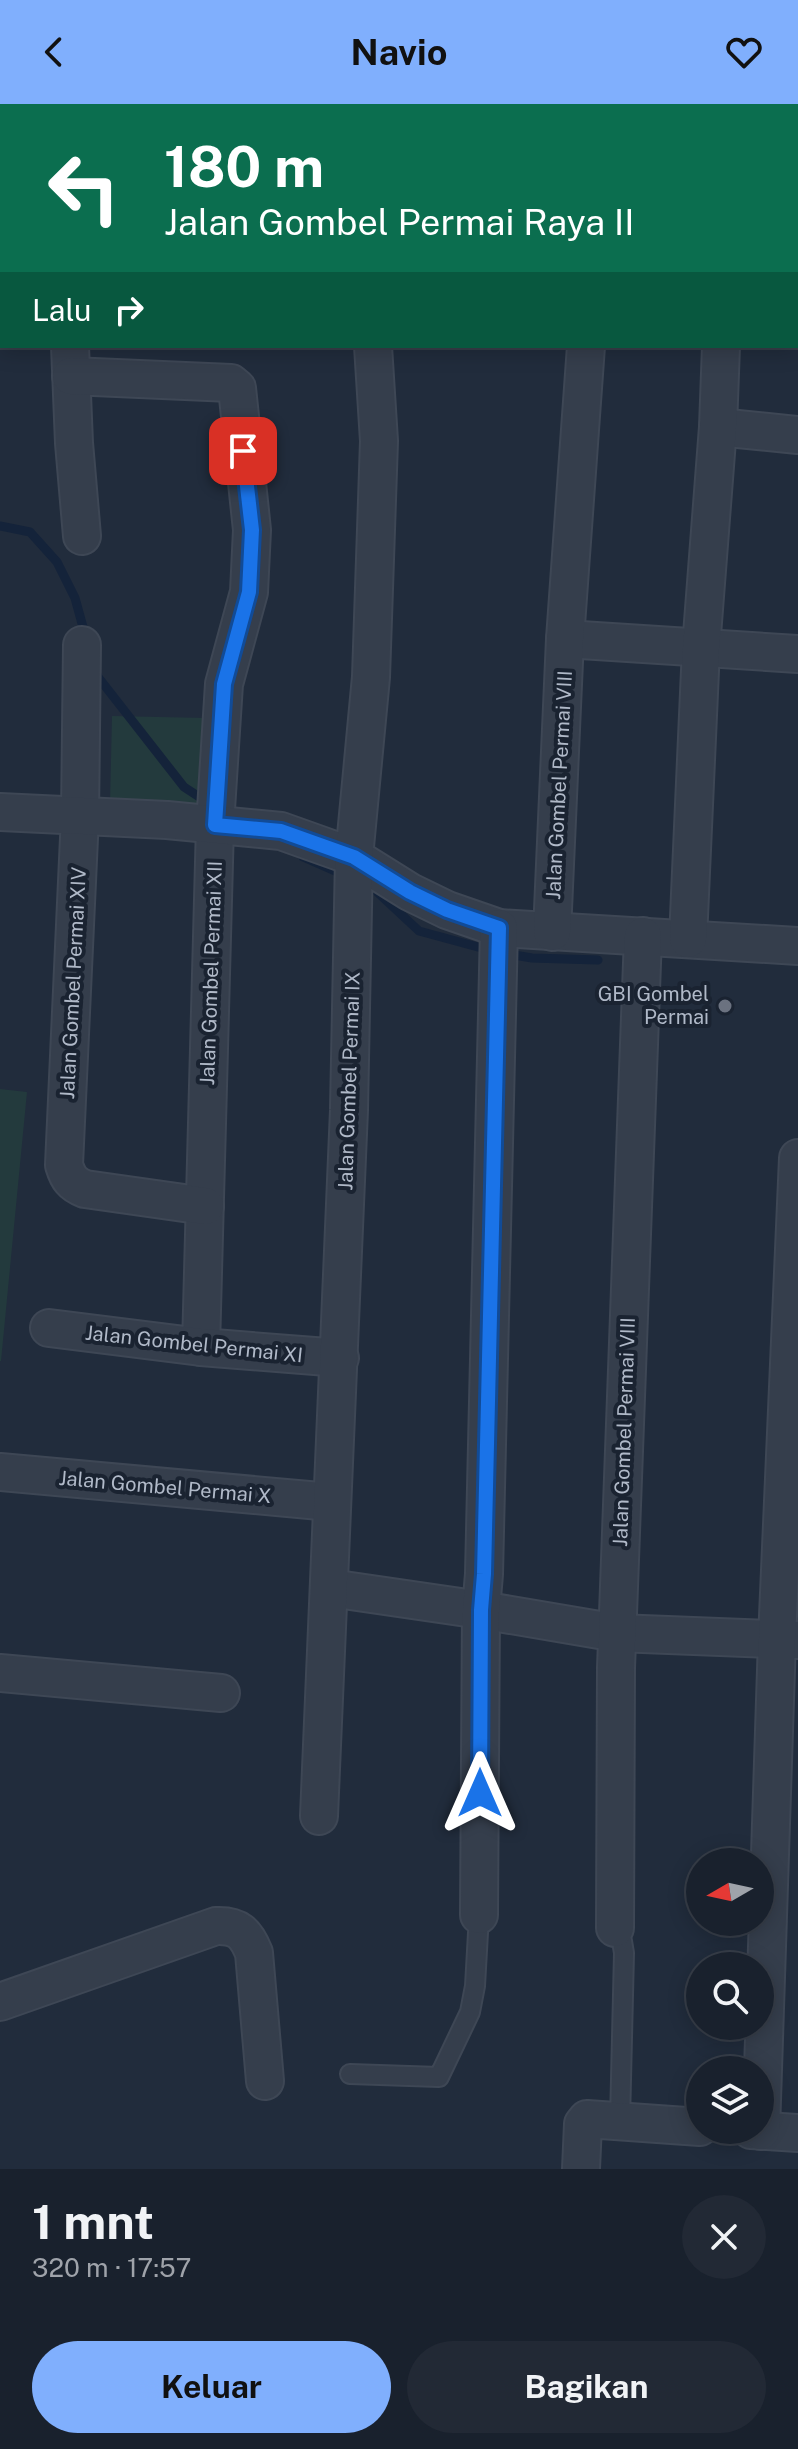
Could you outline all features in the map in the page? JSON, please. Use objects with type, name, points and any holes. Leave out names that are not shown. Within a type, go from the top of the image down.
[{"type":"street","name":"Jalan Gombel Permai IX","points":[[319,1816],[340,1358],[354,857],[371,677],[379,441],[373,348]]},
{"type":"street","name":"Jalan Gombel Permai VIII","points":[[552,932],[565,639],[586,348]]},
{"type":"street","points":[[688,939],[701,648],[721,348]]},
{"type":"street","points":[[70,361],[82,536]]},
{"type":"street","name":"Jalan Gombel Permai XII","points":[[70,361],[231,383],[237,388],[252,530],[251,561],[249,592],[224,684],[215,825],[201,1347]]},
{"type":"street","points":[[718,427],[798,435]]},
{"type":"street","points":[[565,639],[798,654]]},
{"type":"street","name":"Jalan Gombel Permai XIV","points":[[82,645],[80,816],[64,1165],[68,1178],[85,1189],[205,1206]]},
{"type":"street","points":[[0,812],[281,831],[354,857],[410,892],[447,910],[499,928],[798,946]]},
{"type":"street","points":[[479,1915],[481,1610],[499,928]]},
{"type":"street","name":"Jalan Gombel Permai VIII","points":[[615,1928],[617,1633],[643,936]]},
{"type":"street","points":[[771,2056],[782,1972],[798,1158]]},
{"type":"street","name":"Jalan Gombel Permai XI","points":[[49,1328],[201,1347],[340,1358]]},
{"type":"street","name":"Jalan Gombel Permai X","points":[[0,1472],[331,1502]]},
{"type":"street","points":[[330,1588],[617,1633],[788,1639]]},
{"type":"street","points":[[0,1673],[221,1693]]},
{"type":"street","points":[[0,2002],[216,1926],[238,1928],[248,1938],[254,1953],[265,2081]]},
{"type":"street","points":[[581,2169],[584,2121],[686,2126]]},
{"type":"street","points":[[774,2132],[798,2133]]},
{"type":"lane","points":[[350,2074],[439,2077],[470,2012],[475,1986],[479,1915]]},
{"type":"lane","points":[[615,1928],[624,1953],[620,2121]]},
{"type":"green space","points":[[112,716],[206,718],[205,807],[110,805]]},
{"type":"green space","points":[[0,1089],[27,1092],[1,1361],[0,1361]]},
{"type":"waterway","points":[[0,526],[30,532],[57,562],[75,598],[86,638]]},
{"type":"waterway","points":[[96,671],[184,787],[207,802]]},
{"type":"waterway","points":[[303,857],[344,875]]},
{"type":"waterway","points":[[375,890],[419,931],[489,950]]},
{"type":"waterway","points":[[508,954],[598,960]]},
{"type":"place","name":"GBI Gombel Permai","points":[[725,1006]]},
{"type":"route","points":[[243,451],[252,530],[249,592],[224,684],[215,825],[281,831],[354,857],[410,892],[447,910],[499,928],[481,1610],[480,1793]]}]
